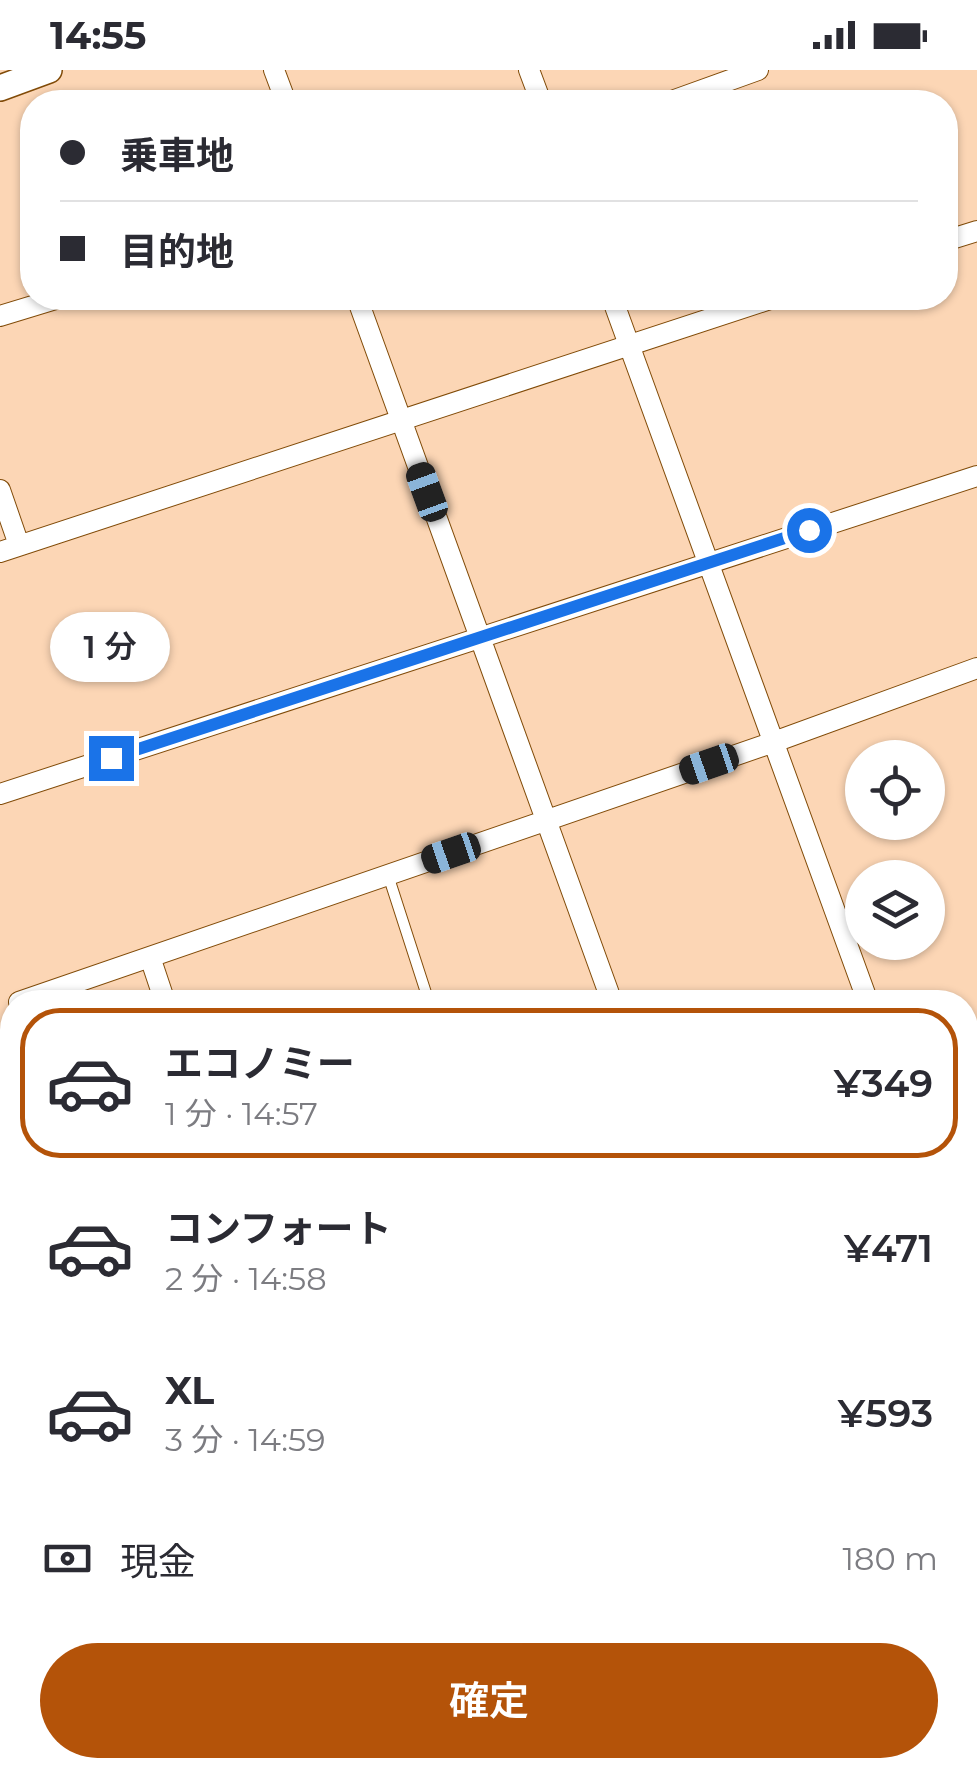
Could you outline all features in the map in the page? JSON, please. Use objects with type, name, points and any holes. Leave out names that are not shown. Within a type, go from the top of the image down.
[{"type":"street","points":[[0,88],[49,70]]},
{"type":"street","points":[[702,90],[758,70]]},
{"type":"street","points":[[361,310],[608,990]]},
{"type":"street","points":[[616,310],[864,990]]},
{"type":"street","points":[[0,490],[9,548],[736,310]]},
{"type":"street","points":[[0,794],[977,476]]},
{"type":"street","points":[[56,990],[977,668]]},
{"type":"street","points":[[150,957],[162,990]]},
{"type":"lane","points":[[388,875],[425,990]]},
{"type":"route","points":[[111,758],[809,530]]}]
